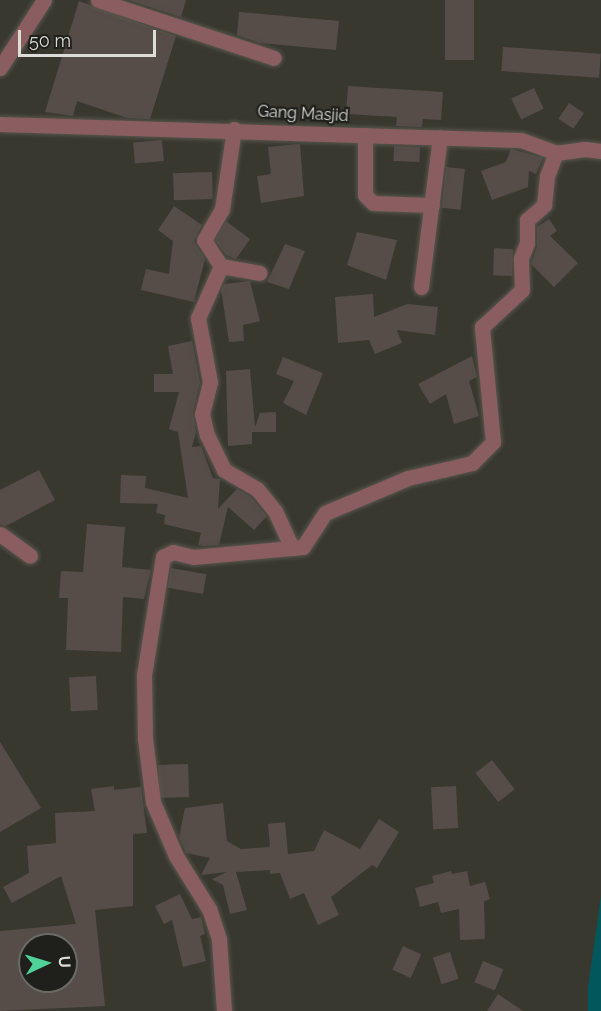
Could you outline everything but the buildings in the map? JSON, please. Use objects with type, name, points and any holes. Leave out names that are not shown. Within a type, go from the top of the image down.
[{"type":"street","points":[[0,68],[45,0]]},
{"type":"street","points":[[98,0],[274,58]]},
{"type":"street","name":"Gang Masjid","points":[[0,124],[234,129],[521,140],[556,153],[585,148],[601,151]]},
{"type":"street","points":[[234,129],[222,209],[204,240],[221,266],[259,273]]},
{"type":"street","points":[[365,135],[365,195],[373,203],[432,205]]},
{"type":"street","points":[[421,286],[440,137]]},
{"type":"street","points":[[224,1011],[219,939],[209,909],[176,856],[153,802],[145,739],[144,675],[163,557],[173,552],[193,557],[303,547],[325,513],[408,478],[472,463],[493,442],[482,327],[522,290],[521,258],[527,243],[527,220],[544,205],[547,176],[556,153]]},
{"type":"street","points":[[221,266],[198,318],[210,382],[202,414],[207,435],[224,470],[256,489],[275,512],[292,548]]},
{"type":"street","points":[[0,534],[30,556]]},
{"type":"water","points":[[601,896],[601,1011],[588,1011],[588,987]]}]
